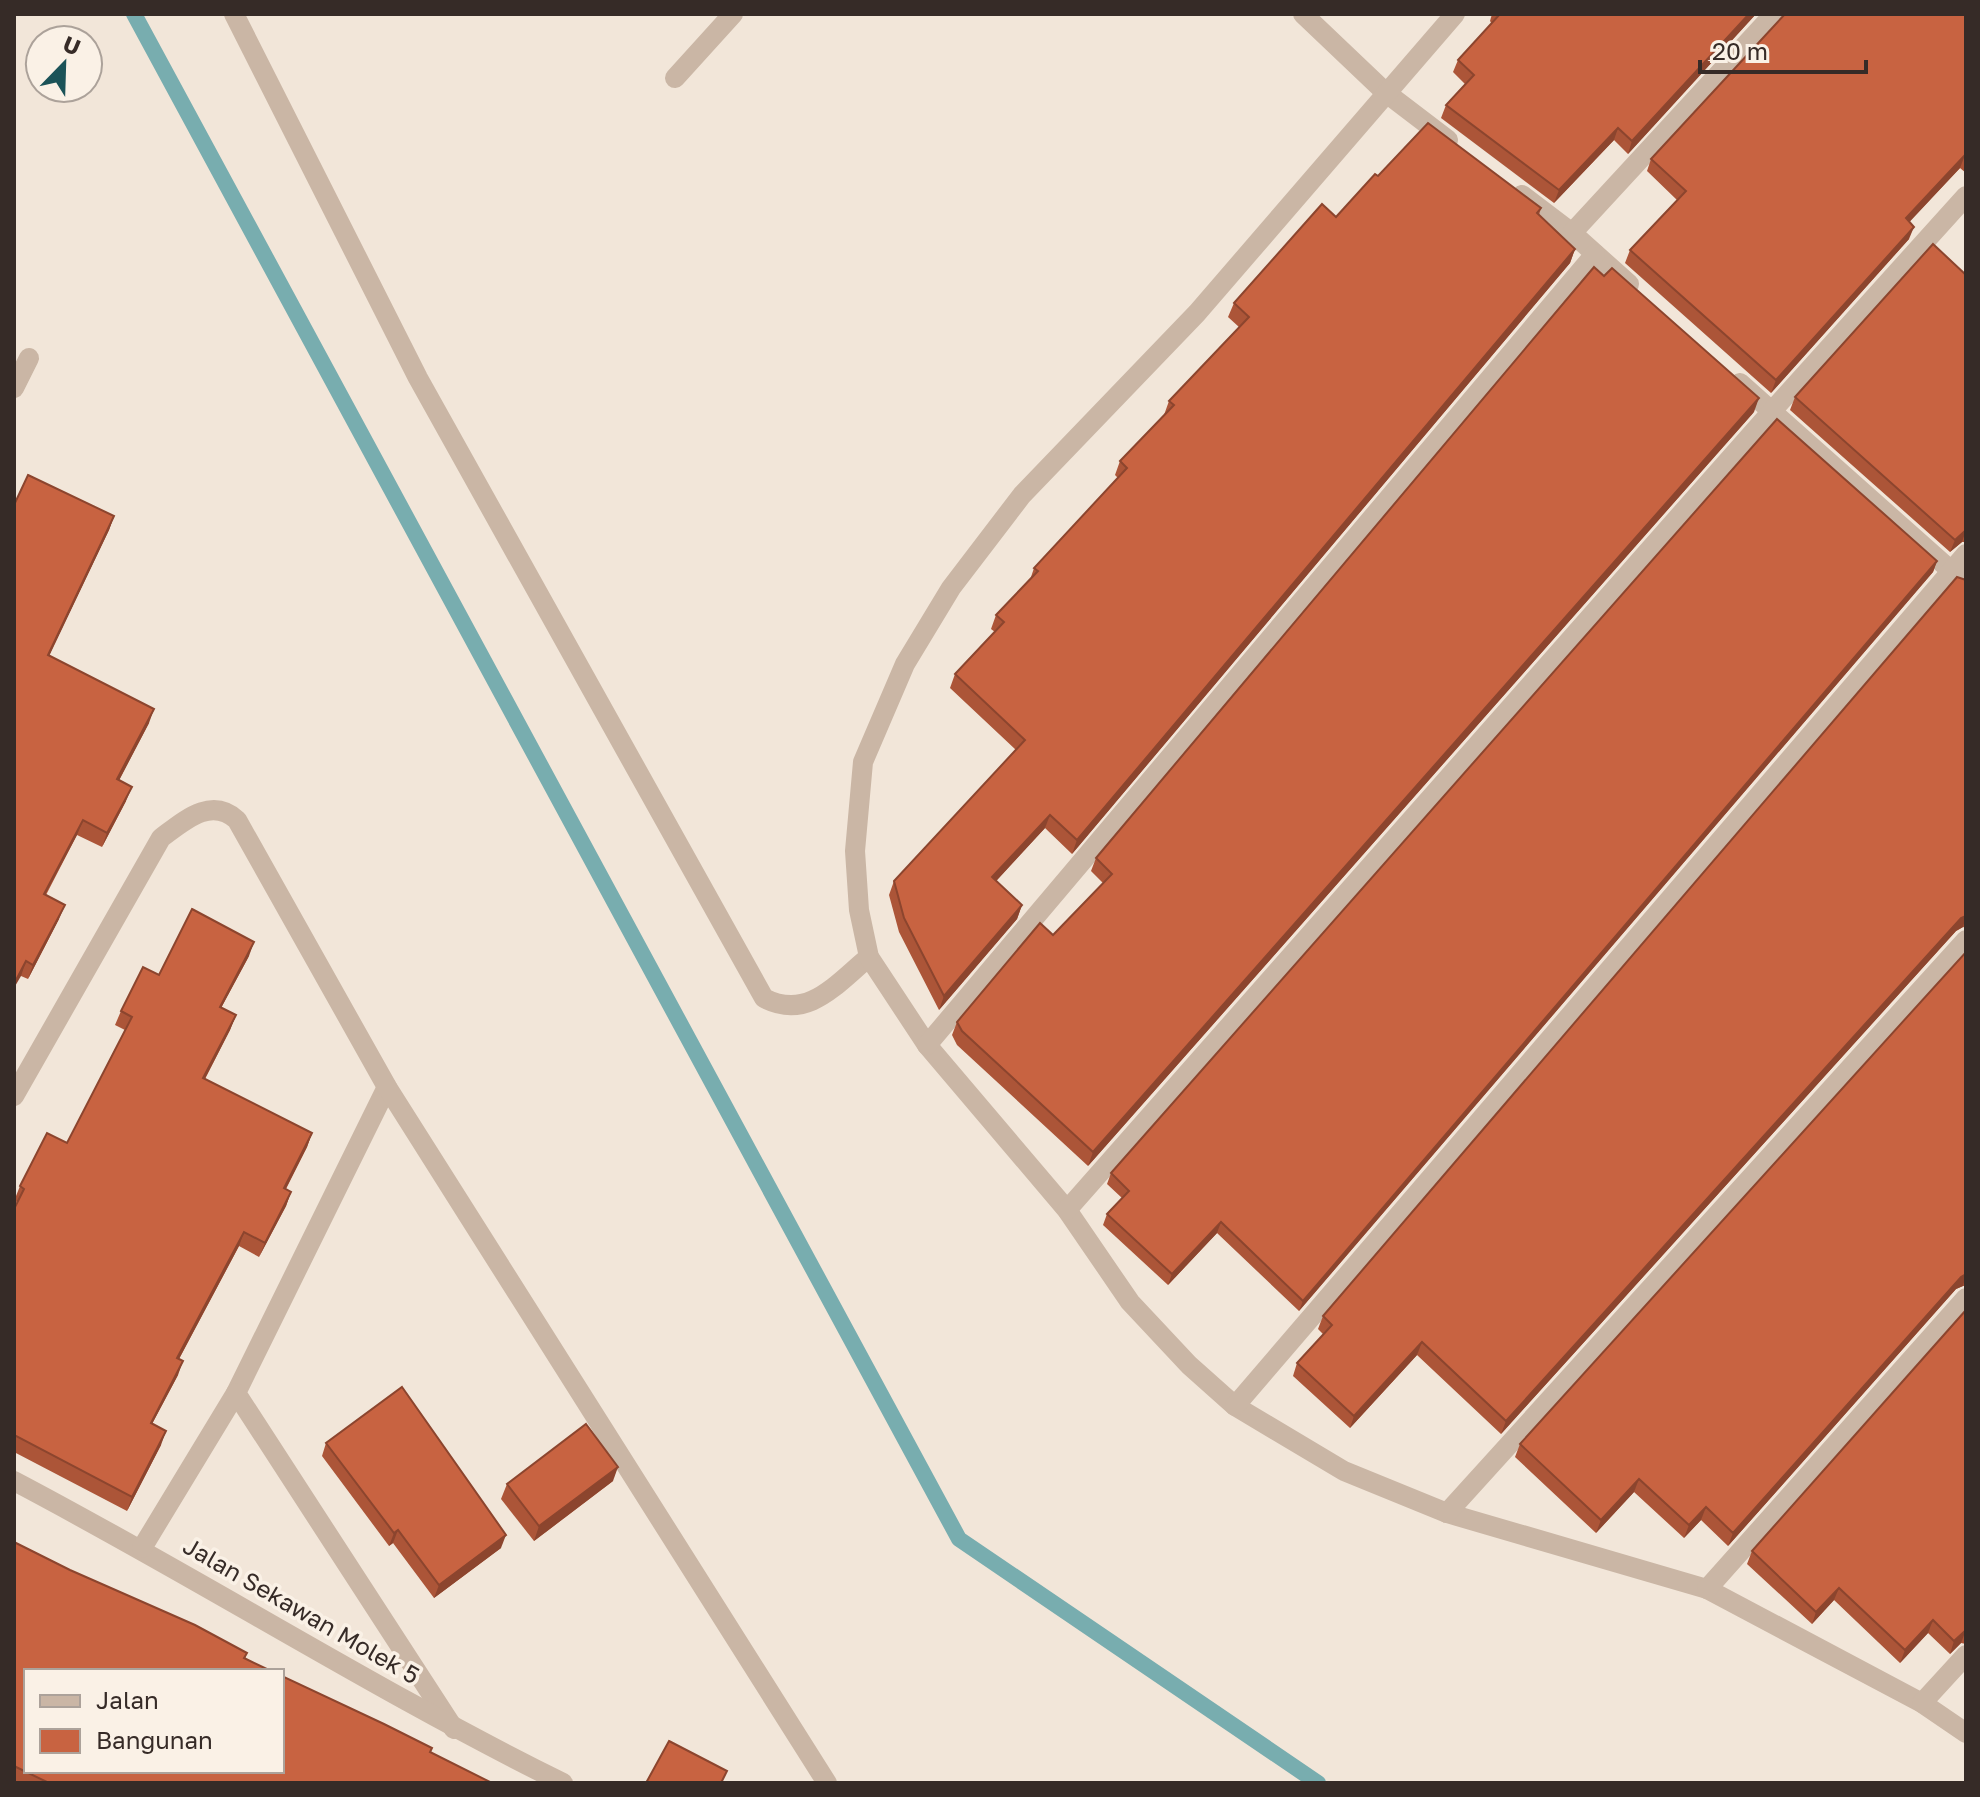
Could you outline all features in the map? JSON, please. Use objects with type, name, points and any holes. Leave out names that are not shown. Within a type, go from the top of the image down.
[{"type":"street","points":[[234,14],[418,378],[764,998],[783,1007],[801,1006],[823,994],[869,957]]},
{"type":"street","points":[[675,78],[733,14]]},
{"type":"street","points":[[1303,14],[1385,92],[1460,148]]},
{"type":"street","points":[[1455,14],[1197,313],[1022,495],[951,588],[913,651],[863,762],[855,851],[859,910],[869,957],[927,1045],[1067,1210],[1130,1302],[1189,1365],[1235,1406],[1344,1471],[1447,1513],[1707,1589],[1922,1703],[1966,1733]]},
{"type":"street","points":[[1572,233],[1774,14]]},
{"type":"street","points":[[1510,186],[1572,233],[1642,295]]},
{"type":"street","points":[[1067,1210],[1772,411],[1966,196]]},
{"type":"street","points":[[927,1045],[1595,254]]},
{"type":"street","points":[[14,388],[29,358]]},
{"type":"street","points":[[1724,369],[1959,577]]},
{"type":"street","points":[[1235,1406],[1959,577],[1966,554]]},
{"type":"street","points":[[14,1096],[161,838],[188,817],[208,809],[229,813],[237,820],[387,1087],[827,1783]]},
{"type":"street","points":[[1447,1513],[1966,940]]},
{"type":"street","points":[[142,1548],[236,1393],[387,1087]]},
{"type":"street","points":[[1707,1589],[1966,1298]]},
{"type":"street","points":[[236,1393],[454,1729]]},
{"type":"street","name":"Jalan Sekawan Molek 5","points":[[14,1481],[142,1548],[454,1729],[563,1783]]},
{"type":"street","points":[[1922,1703],[1966,1655]]},
{"type":"building","points":[[1500,14],[1749,14],[1632,141],[1618,128],[1559,190],[1446,105],[1474,75],[1458,60]]},
{"type":"building","points":[[1785,14],[1966,14],[1966,156],[1906,218],[1914,227],[1776,380],[1630,250],[1686,191],[1651,159]]},
{"type":"building","points":[[1428,123],[1541,208],[1537,213],[1575,249],[1077,840],[1050,815],[992,877],[1022,905],[944,996],[904,918],[894,881],[1025,740],[955,674],[1004,622],[996,615],[1038,571],[1034,568],[1127,468],[1120,461],[1174,405],[1169,401],[1249,317],[1234,303],[1322,204],[1336,217]]},
{"type":"building","points":[[1933,244],[1966,275],[1966,530],[1955,540],[1795,397]]},
{"type":"building","points":[[1594,267],[1604,276],[1612,268],[1759,398],[1093,1152],[962,1031],[957,1022],[1040,923],[1053,935],[1112,874],[1096,858]]},
{"type":"building","points":[[1777,419],[1937,561],[1303,1301],[1221,1222],[1172,1274],[1107,1214],[1129,1191],[1111,1173]]},
{"type":"building","points":[[28,475],[114,516],[48,655],[154,709],[117,779],[132,787],[107,833],[83,820],[44,894],[65,905],[33,965],[26,961],[14,984],[14,505]]},
{"type":"building","points":[[1957,577],[1966,580],[1966,916],[1506,1421],[1422,1342],[1354,1416],[1297,1363],[1332,1325],[1323,1316]]},
{"type":"building","points":[[192,909],[254,942],[220,1007],[236,1015],[203,1078],[312,1133],[284,1188],[291,1192],[265,1243],[244,1232],[177,1358],[183,1361],[151,1423],[166,1431],[132,1497],[14,1435],[14,1209],[24,1189],[20,1186],[47,1133],[67,1143],[132,1017],[121,1011],[143,967],[159,975]]},
{"type":"building","points":[[1966,952],[1966,1274],[1733,1533],[1706,1507],[1689,1525],[1639,1479],[1601,1520],[1520,1444]]},
{"type":"building","points":[[1966,1310],[1966,1630],[1954,1641],[1933,1620],[1905,1650],[1839,1588],[1816,1612],[1752,1551]]},
{"type":"building","points":[[402,1387],[506,1535],[439,1585],[398,1530],[394,1533],[326,1443]]},
{"type":"building","points":[[586,1424],[618,1467],[539,1526],[507,1484]]},
{"type":"building","points":[[14,1542],[195,1625],[247,1653],[244,1658],[267,1669],[24,1669],[24,1771],[14,1766]]},
{"type":"building","points":[[284,1677],[432,1748],[430,1752],[492,1783],[49,1783],[28,1773],[284,1773]]},
{"type":"building","points":[[669,1741],[727,1771],[721,1783],[646,1783]]},
{"type":"waterway","points":[[134,14],[959,1539],[1318,1783]]}]
